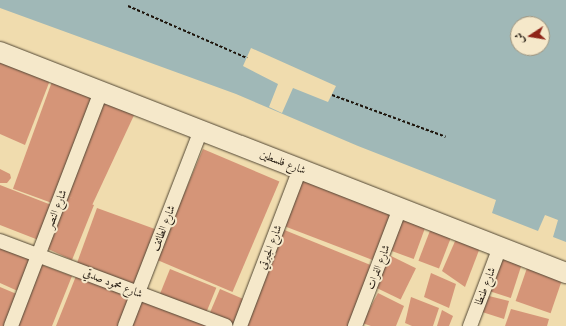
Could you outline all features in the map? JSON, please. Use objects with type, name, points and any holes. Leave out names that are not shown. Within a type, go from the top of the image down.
[{"type":"street","name":"شارع فلسطين","points":[[0,52],[566,273]]},
{"type":"street","name":"شارع النصر","points":[[11,326],[101,91]]},
{"type":"street","name":"شارع الطائف","points":[[125,326],[200,130]]},
{"type":"street","name":"شارع الجبرتي","points":[[240,326],[300,169]]},
{"type":"street","name":"شارع الفرات","points":[[355,326],[400,208]]},
{"type":"street","name":"شارع محمود صدقي","points":[[0,240],[226,326]]},
{"type":"street","name":"شارع طنطا","points":[[470,326],[500,247]]},
{"type":"path","points":[[128,6],[247,58]]},
{"type":"path","points":[[332,95],[446,137]]},
{"type":"water","points":[[0,0],[566,0],[566,242],[553,237],[558,220],[545,215],[538,231],[492,213],[496,200],[358,146],[236,94],[0,8]]},
{"type":"pier","points":[[251,48],[336,86],[328,102],[293,88],[282,113],[269,107],[278,84],[243,66]]},
{"type":"building","points":[[0,57],[52,75],[25,145],[0,134]]},
{"type":"building","points":[[54,76],[99,92],[58,205],[13,189]]},
{"type":"building","points":[[102,94],[136,110],[91,207],[57,191]]},
{"type":"building","points":[[203,149],[279,181],[233,292],[156,259]]},
{"type":"building","points":[[0,169],[10,174],[11,178],[7,183],[0,183]]},
{"type":"building","points":[[302,175],[394,210],[375,261],[283,225]]},
{"type":"building","points":[[0,185],[54,206],[41,241],[0,225]]},
{"type":"building","points":[[64,195],[94,205],[72,260],[46,248]]},
{"type":"building","points":[[97,208],[156,230],[135,287],[76,265]]},
{"type":"building","points":[[401,215],[426,224],[414,259],[388,250]]},
{"type":"building","points":[[431,228],[452,236],[439,269],[418,261]]},
{"type":"building","points":[[282,229],[373,266],[349,326],[245,326]]},
{"type":"building","points":[[456,239],[481,245],[465,287],[442,271]]},
{"type":"building","points":[[0,244],[34,257],[20,292],[0,283]]},
{"type":"building","points":[[389,255],[416,268],[401,300],[374,286]]},
{"type":"building","points":[[501,257],[522,264],[511,298],[490,291]]},
{"type":"building","points":[[40,264],[72,276],[52,326],[17,326]]},
{"type":"building","points":[[527,268],[562,280],[551,313],[516,301]]},
{"type":"building","points":[[170,269],[216,288],[205,315],[159,296]]},
{"type":"building","points":[[431,273],[456,284],[449,308],[424,297]]},
{"type":"building","points":[[76,276],[130,296],[119,326],[56,326]]},
{"type":"building","points":[[0,287],[19,295],[8,326],[0,326]]},
{"type":"building","points":[[220,289],[244,299],[233,325],[209,315]]},
{"type":"building","points":[[378,293],[404,306],[396,326],[371,326],[362,323]]},
{"type":"building","points":[[485,295],[509,301],[504,319],[479,311]]},
{"type":"building","points":[[140,297],[216,326],[129,326]]},
{"type":"building","points":[[411,297],[439,308],[433,326],[412,326],[405,323]]},
{"type":"building","points":[[511,309],[549,319],[547,326],[505,326]]},
{"type":"building","points":[[442,310],[453,316],[449,326],[437,326]]}]
